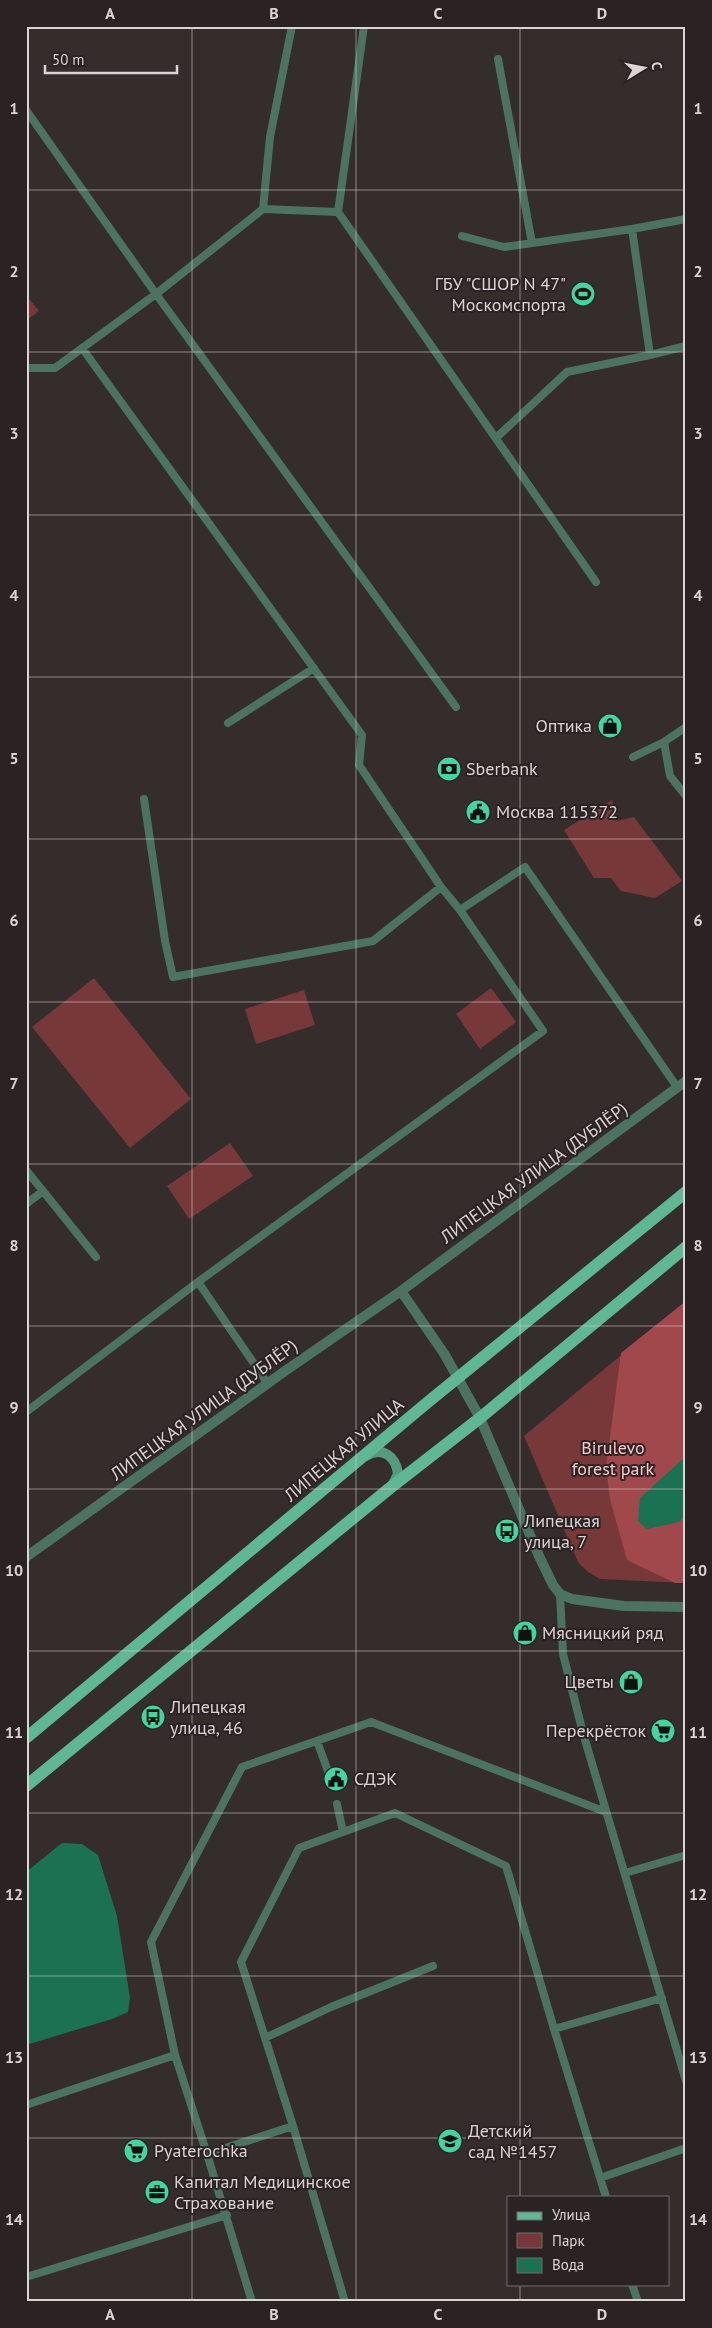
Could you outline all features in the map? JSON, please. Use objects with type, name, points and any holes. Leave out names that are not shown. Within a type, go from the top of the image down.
[{"type":"main road","name":"ЛИПЕЦКАЯ УЛИЦА","points":[[26,1738],[364,1456],[686,1192]]},
{"type":"main road","points":[[26,1786],[390,1488],[480,1418],[686,1247]]},
{"type":"street","name":"ЛИПЕЦКАЯ УЛИЦА (ДУБЛЁР)","points":[[26,1557],[401,1291],[682,1084]]},
{"type":"street","points":[[401,1291],[459,1379],[480,1418],[539,1556],[553,1585],[560,1594],[572,1598],[624,1606],[686,1607]]},
{"type":"street","points":[[364,1456],[378,1452],[390,1455],[395,1460],[398,1474],[390,1488]]},
{"type":"lane","points":[[263,209],[270,137],[292,26]]},
{"type":"lane","points":[[364,26],[338,212],[596,582]]},
{"type":"lane","points":[[498,59],[532,243]]},
{"type":"lane","points":[[26,110],[156,294],[456,708]]},
{"type":"lane","points":[[26,368],[55,368],[156,294],[263,209],[338,212]]},
{"type":"lane","points":[[462,236],[504,247],[686,219]]},
{"type":"lane","points":[[632,228],[650,355]]},
{"type":"lane","points":[[496,438],[567,372],[686,346]]},
{"type":"lane","points":[[26,1412],[198,1282],[543,1031],[460,910],[441,887],[359,765],[362,735],[82,348]]},
{"type":"lane","points":[[228,723],[314,668]]},
{"type":"lane","points":[[633,757],[664,742],[686,727]]},
{"type":"lane","points":[[664,742],[670,776],[686,796]]},
{"type":"lane","points":[[144,799],[173,977],[372,942],[441,887]]},
{"type":"lane","points":[[460,910],[525,867],[682,1084]]},
{"type":"lane","points":[[26,1170],[96,1257]]},
{"type":"lane","points":[[26,1204],[43,1191]]},
{"type":"lane","points":[[198,1282],[268,1384]]},
{"type":"lane","points":[[560,1594],[564,1654],[583,1733],[686,2081]]},
{"type":"lane","points":[[252,2302],[227,2215],[175,2055],[151,1942],[242,1767],[371,1722],[606,1812]]},
{"type":"lane","points":[[317,1741],[329,1774]]},
{"type":"lane","points":[[337,1804],[343,1832]]},
{"type":"lane","points":[[345,2302],[242,1962],[299,1848],[395,1813],[506,1866],[606,2196]]},
{"type":"lane","points":[[625,1873],[686,1855]]},
{"type":"lane","points":[[265,2038],[331,2007],[433,1966]]},
{"type":"lane","points":[[554,2029],[662,1998]]},
{"type":"lane","points":[[26,2105],[175,2055]]},
{"type":"lane","points":[[207,2154],[293,2126]]},
{"type":"lane","points":[[600,2178],[686,2148]]},
{"type":"lane","points":[[26,2277],[227,2215]]},
{"type":"lane","points":[[633,2286],[638,2302]]},
{"type":"green space","points":[[26,295],[39,311],[26,321]]},
{"type":"green space","points":[[612,800],[617,821],[634,817],[682,881],[655,898],[621,891],[611,878],[594,878],[564,830]]},
{"type":"green space","points":[[94,978],[191,1099],[130,1148],[32,1027]]},
{"type":"green space","points":[[491,988],[516,1022],[480,1049],[456,1014]]},
{"type":"green space","points":[[304,990],[315,1025],[256,1044],[245,1009]]},
{"type":"green space","points":[[230,1143],[253,1176],[189,1219],[167,1186]]},
{"type":"green space","name":"Birulevo forest park","points":[[686,1301],[686,1583],[600,1579],[588,1572],[578,1562],[524,1436]]},
{"type":"green space","points":[[686,1301],[686,1583],[675,1583],[627,1560],[610,1499],[606,1467],[621,1353]]},
{"type":"water","points":[[686,1456],[686,1515],[679,1522],[647,1529],[638,1521],[640,1498]]},
{"type":"water","points":[[62,1843],[82,1844],[98,1855],[117,1916],[130,1998],[128,2012],[112,2019],[26,2045],[26,1872]]},
{"type":"place","name":"ГБУ \"СШОР N 47\" Москомспорта","points":[[583,294]]},
{"type":"place","name":"Оптика","points":[[610,726]]},
{"type":"place","name":"Sberbank","points":[[449,769]]},
{"type":"place","name":"Москва 115372","points":[[478,812]]},
{"type":"place","name":"Липецкая улица, 7","points":[[507,1531]]},
{"type":"place","name":"Мясницкий ряд","points":[[525,1633]]},
{"type":"place","name":"Цветы","points":[[631,1682]]},
{"type":"place","name":"Липецкая улица, 46","points":[[153,1717]]},
{"type":"place","name":"Перекрёсток","points":[[663,1731]]},
{"type":"place","name":"СДЭК","points":[[336,1779]]},
{"type":"place","name":"Детский сад №1457","points":[[450,2141]]},
{"type":"place","name":"Pyaterochka","points":[[136,2151]]},
{"type":"place","name":"Капитал Медицинское Страхование","points":[[157,2192]]}]
